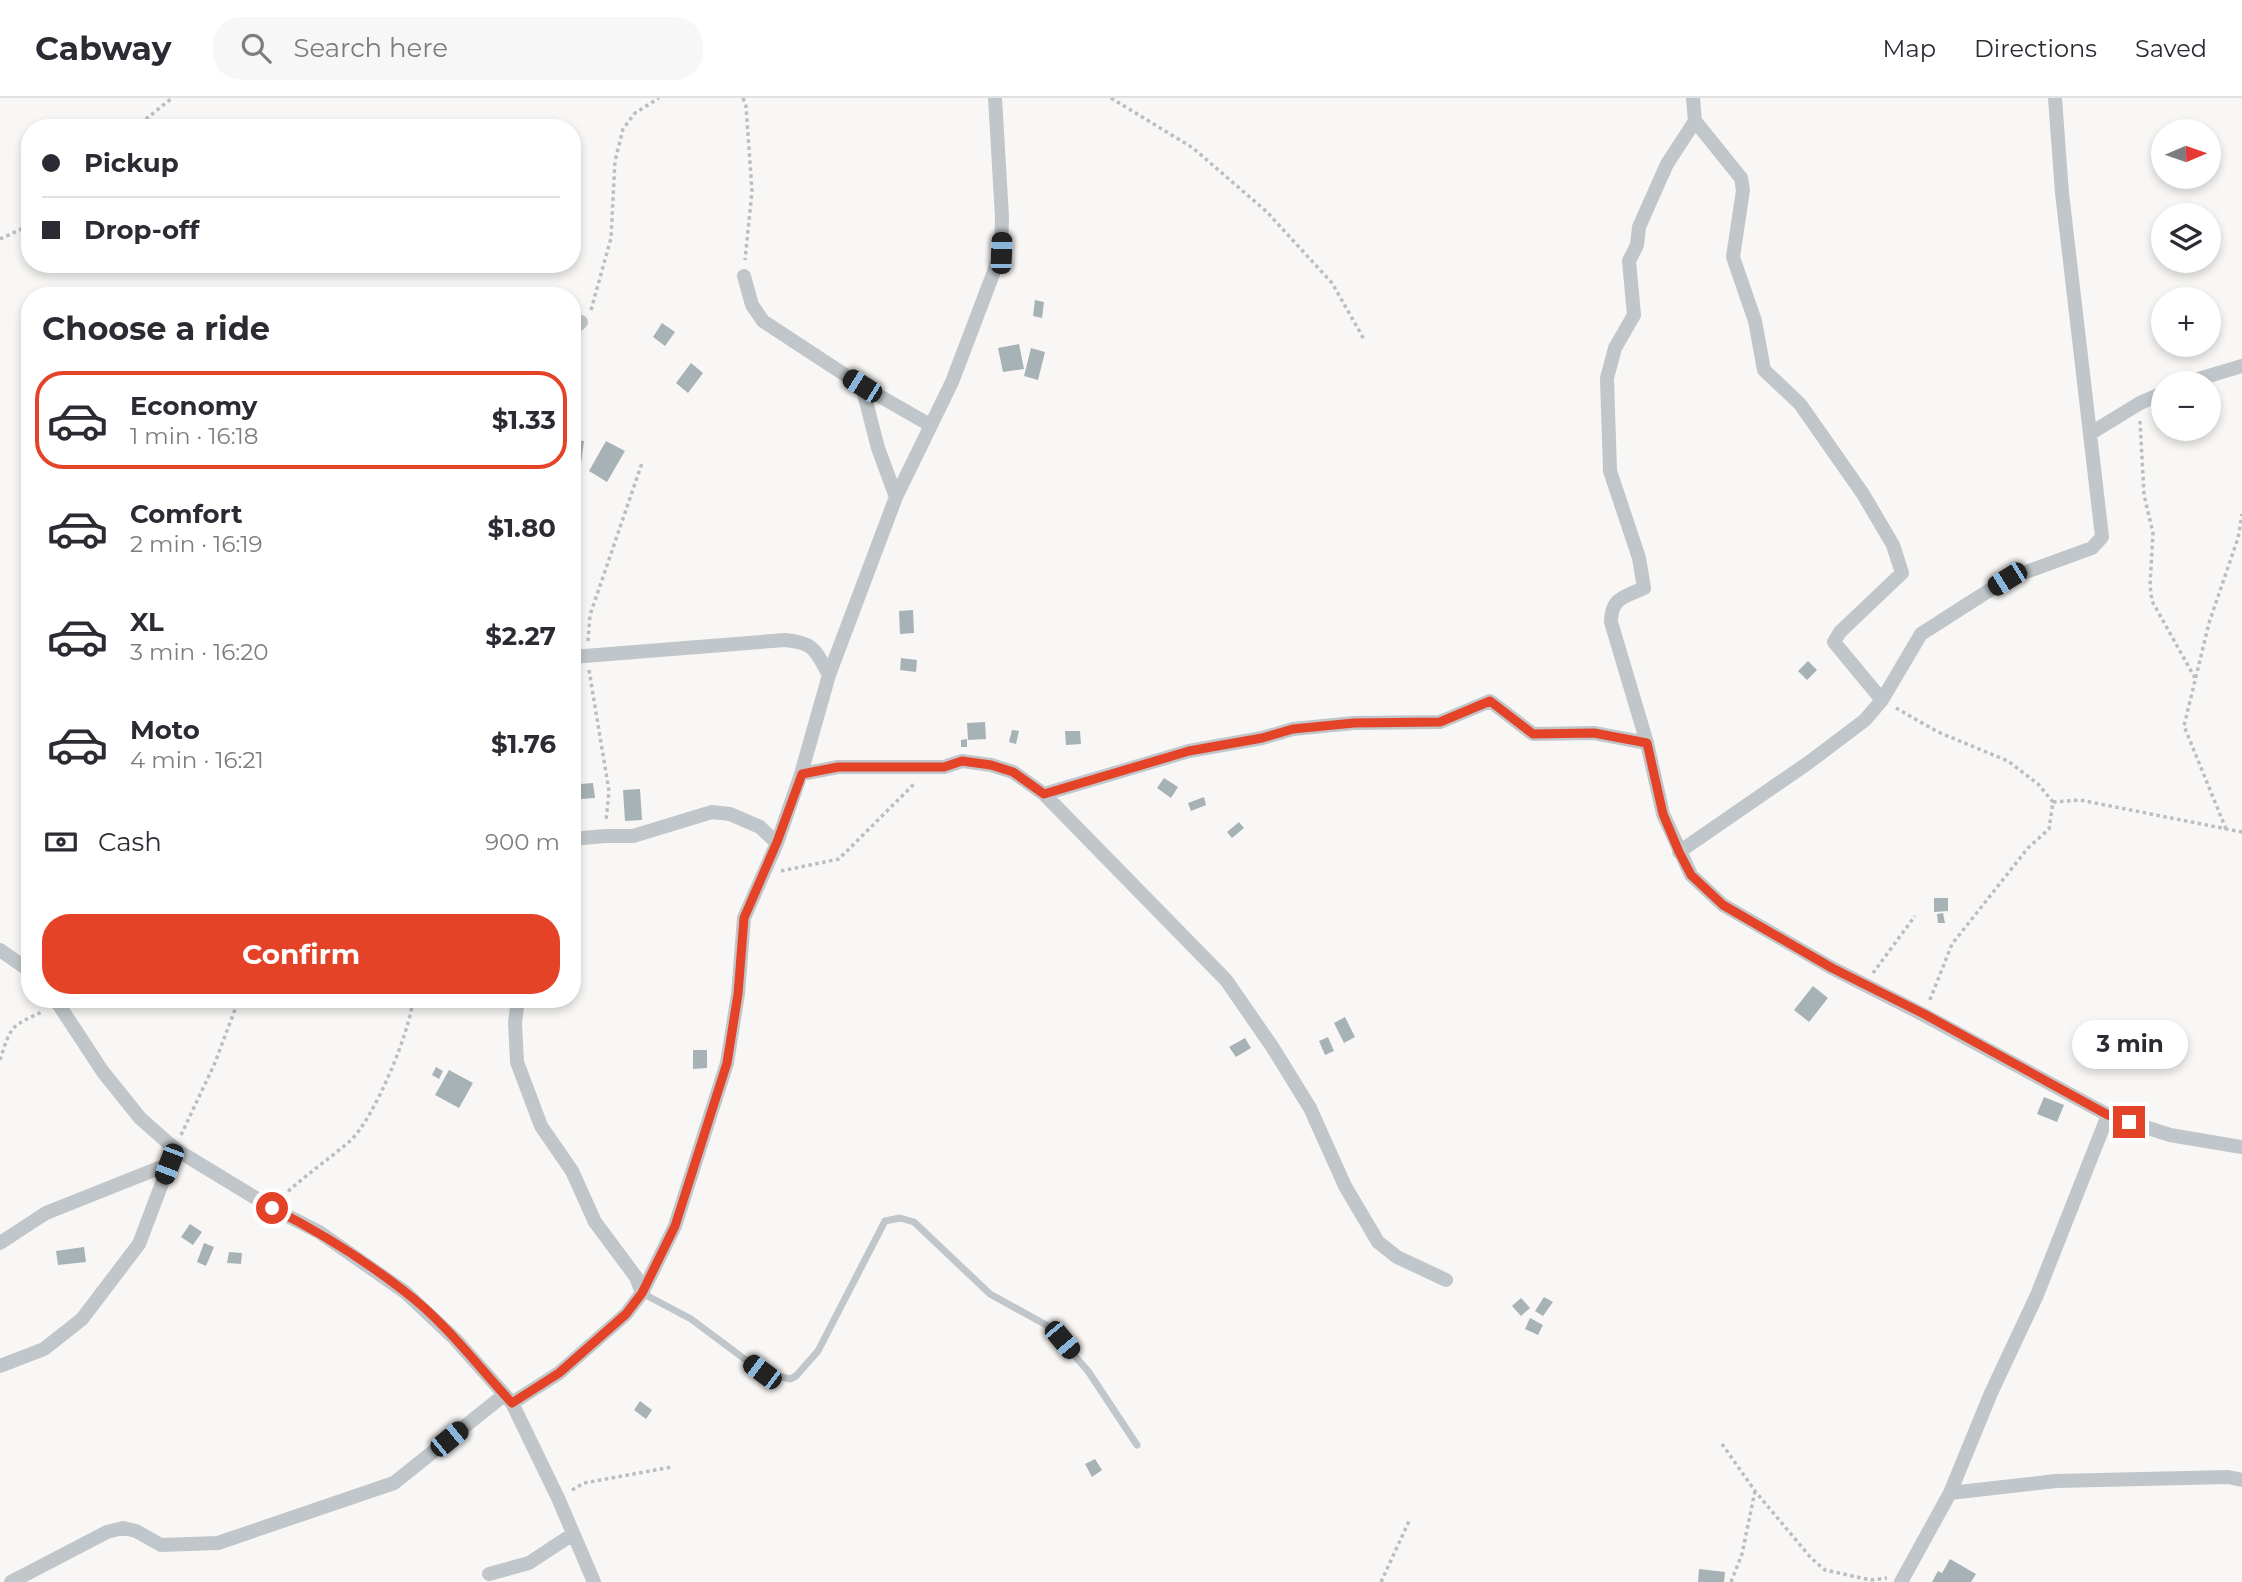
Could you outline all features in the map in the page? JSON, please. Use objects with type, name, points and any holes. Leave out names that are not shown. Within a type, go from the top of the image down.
[{"type":"street","points":[[11,1582],[107,1532],[123,1528],[136,1531],[161,1545],[218,1543],[394,1483],[508,1399],[559,1373],[626,1314],[642,1293],[675,1226],[727,1063],[738,994],[744,918],[777,842],[802,774],[829,675],[896,497],[951,382],[1001,253],[1002,217],[995,98]]},
{"type":"street","points":[[1693,98],[1695,121],[1741,178],[1743,190],[1733,257],[1755,321],[1763,370],[1800,404],[1863,494],[1893,545],[1902,573],[1840,632],[1834,642],[1882,700]]},
{"type":"street","points":[[1679,852],[1865,720],[1882,700],[1921,634],[2007,579],[2092,548],[2102,537],[2062,194],[2054,98]]},
{"type":"street","points":[[1695,121],[1667,164],[1639,226],[1637,244],[1629,261],[1634,315],[1615,348],[1607,378],[1610,471],[1639,558],[1644,588],[1618,600],[1611,609],[1611,622],[1647,743],[1663,814],[1691,875],[1723,905],[1788,944],[1924,1014],[2108,1115],[2169,1135],[2242,1147]]},
{"type":"street","points":[[744,276],[752,305],[763,321],[862,386],[930,425]]},
{"type":"street","points":[[2221,372],[2242,366]]},
{"type":"street","points":[[862,386],[878,447],[896,497]]},
{"type":"street","points":[[2091,433],[2151,398]]},
{"type":"street","points":[[581,657],[785,640],[805,642],[815,648],[829,675]]},
{"type":"street","points":[[1044,794],[1189,751],[1262,738],[1293,729],[1354,723],[1440,722],[1490,701],[1533,734],[1594,733],[1647,743]]},
{"type":"street","points":[[802,774],[838,767],[944,767],[962,761],[991,765],[1013,772],[1044,794],[1226,980],[1310,1108],[1345,1186],[1378,1242],[1397,1257],[1446,1280]]},
{"type":"street","points":[[581,838],[633,836],[712,812],[730,814],[760,827],[777,842]]},
{"type":"street","points":[[0,950],[21,965]]},
{"type":"street","points":[[61,1008],[103,1072],[140,1118],[175,1149],[272,1208],[319,1232],[405,1292],[455,1339],[508,1399],[558,1498],[594,1582]]},
{"type":"street","points":[[517,1008],[517,1062],[541,1126],[572,1171],[595,1222],[636,1277],[642,1293]]},
{"type":"street","points":[[1902,1579],[1950,1493],[1991,1393],[2037,1295],[2108,1115]]},
{"type":"street","points":[[0,1366],[44,1349],[82,1319],[139,1244],[175,1149]]},
{"type":"street","points":[[0,1243],[46,1213],[169,1164]]},
{"type":"street","points":[[1950,1493],[2056,1481],[2228,1477],[2242,1480]]},
{"type":"street","points":[[489,1574],[529,1563],[573,1534]]},
{"type":"lane","points":[[642,1293],[691,1319],[762,1372],[790,1379],[796,1376],[818,1351],[885,1221],[900,1218],[914,1222],[990,1294],[1048,1325],[1088,1371],[1137,1446]]},
{"type":"path","points":[[146,119],[172,98]]},
{"type":"path","points":[[581,322],[594,308],[611,238],[615,161],[623,129],[635,113],[659,98]]},
{"type":"path","points":[[743,98],[752,191],[744,276]]},
{"type":"path","points":[[1111,98],[1193,148],[1267,212],[1332,283],[1365,341]]},
{"type":"path","points":[[0,239],[21,229]]},
{"type":"path","points":[[2140,403],[2144,495],[2153,533],[2150,585],[2152,601],[2196,680]]},
{"type":"path","points":[[581,653],[590,615],[642,463]]},
{"type":"path","points":[[2226,829],[2184,726],[2209,623],[2238,538],[2242,514]]},
{"type":"path","points":[[581,662],[609,791],[605,836]]},
{"type":"path","points":[[1882,700],[1938,732],[2008,761],[2038,784],[2053,802],[2049,829],[2028,848],[1952,944],[1924,1014]]},
{"type":"path","points":[[762,876],[839,859],[912,785],[944,767]]},
{"type":"path","points":[[2053,802],[2080,800],[2242,832]]},
{"type":"path","points":[[1865,985],[1915,916]]},
{"type":"path","points":[[0,1060],[9,1031],[15,1024],[46,1008]]},
{"type":"path","points":[[175,1149],[214,1065],[236,1008]]},
{"type":"path","points":[[272,1208],[303,1177],[351,1140],[365,1124],[405,1038],[410,1008]]},
{"type":"path","points":[[1722,1444],[1755,1490],[1811,1558],[1825,1570],[1871,1580],[1902,1579]]},
{"type":"path","points":[[558,1498],[584,1483],[672,1467]]},
{"type":"path","points":[[1731,1582],[1742,1554],[1755,1490]]},
{"type":"path","points":[[1381,1582],[1410,1519]]},
{"type":"building","points":[[1035,300],[1044,302],[1042,318],[1033,316]]},
{"type":"building","points":[[662,323],[675,332],[665,346],[653,337]]},
{"type":"building","points":[[1019,344],[1024,369],[1003,372],[998,348]]},
{"type":"building","points":[[1031,348],[1045,352],[1038,380],[1024,376]]},
{"type":"building","points":[[691,363],[703,373],[688,393],[676,383]]},
{"type":"building","points":[[581,441],[584,441],[581,464]]},
{"type":"building","points":[[606,441],[625,451],[607,482],[589,471]]},
{"type":"building","points":[[913,610],[914,633],[900,634],[899,611]]},
{"type":"building","points":[[901,658],[917,660],[916,672],[900,670]]},
{"type":"building","points":[[1808,661],[1817,670],[1807,680],[1798,671]]},
{"type":"building","points":[[985,722],[986,739],[968,740],[967,723]]},
{"type":"building","points":[[1012,730],[1019,731],[1016,744],[1009,742]]},
{"type":"building","points":[[1065,731],[1080,731],[1081,744],[1066,745]]},
{"type":"building","points":[[967,739],[967,747],[961,747],[961,740]]},
{"type":"building","points":[[1164,778],[1178,787],[1171,798],[1157,788]]},
{"type":"building","points":[[593,783],[595,798],[581,799],[581,784]]},
{"type":"building","points":[[640,789],[642,820],[625,821],[623,790]]},
{"type":"building","points":[[1204,797],[1206,805],[1191,811],[1188,803]]},
{"type":"building","points":[[1239,822],[1244,828],[1232,838],[1227,832]]},
{"type":"building","points":[[1934,898],[1948,898],[1948,911],[1934,912]]},
{"type":"building","points":[[1943,913],[1945,923],[1938,923],[1937,914]]},
{"type":"building","points":[[1813,986],[1828,998],[1809,1022],[1794,1010]]},
{"type":"building","points":[[1345,1017],[1355,1037],[1344,1043],[1334,1023]]},
{"type":"building","points":[[1328,1037],[1334,1051],[1325,1055],[1319,1041]]},
{"type":"building","points":[[1245,1038],[1251,1048],[1236,1057],[1229,1047]]},
{"type":"building","points":[[693,1050],[707,1050],[707,1068],[693,1069]]},
{"type":"building","points":[[436,1067],[443,1071],[439,1079],[432,1075]]},
{"type":"building","points":[[449,1070],[473,1083],[459,1108],[435,1095]]},
{"type":"building","points":[[2044,1097],[2064,1105],[2057,1122],[2037,1114]]},
{"type":"building","points":[[190,1224],[202,1232],[193,1245],[181,1237]]},
{"type":"building","points":[[204,1243],[214,1247],[206,1266],[197,1262]]},
{"type":"building","points":[[84,1247],[86,1262],[58,1265],[56,1251]]},
{"type":"building","points":[[229,1252],[242,1253],[241,1264],[227,1263]]},
{"type":"building","points":[[1544,1297],[1553,1302],[1543,1316],[1535,1311]]},
{"type":"building","points":[[1521,1298],[1530,1308],[1521,1316],[1512,1306]]},
{"type":"building","points":[[1530,1318],[1543,1325],[1538,1335],[1525,1329]]},
{"type":"building","points":[[640,1401],[652,1410],[646,1419],[634,1410]]},
{"type":"building","points":[[1095,1459],[1102,1470],[1092,1477],[1085,1464]]},
{"type":"building","points":[[1950,1559],[1976,1574],[1971,1582],[1932,1582],[1938,1571],[1942,1573]]},
{"type":"building","points":[[1699,1569],[1725,1572],[1724,1582],[1698,1582]]},
{"type":"route","points":[[272,1208],[319,1232],[405,1292],[455,1339],[512,1403],[559,1373],[626,1314],[642,1293],[675,1226],[727,1063],[738,994],[744,918],[777,842],[802,774],[838,767],[944,767],[962,761],[991,765],[1013,772],[1044,794],[1189,751],[1262,738],[1293,729],[1354,723],[1440,722],[1490,701],[1533,734],[1594,733],[1647,743],[1663,814],[1679,852],[1691,875],[1723,905],[1832,968],[1924,1014],[2108,1115],[2129,1122]]}]
